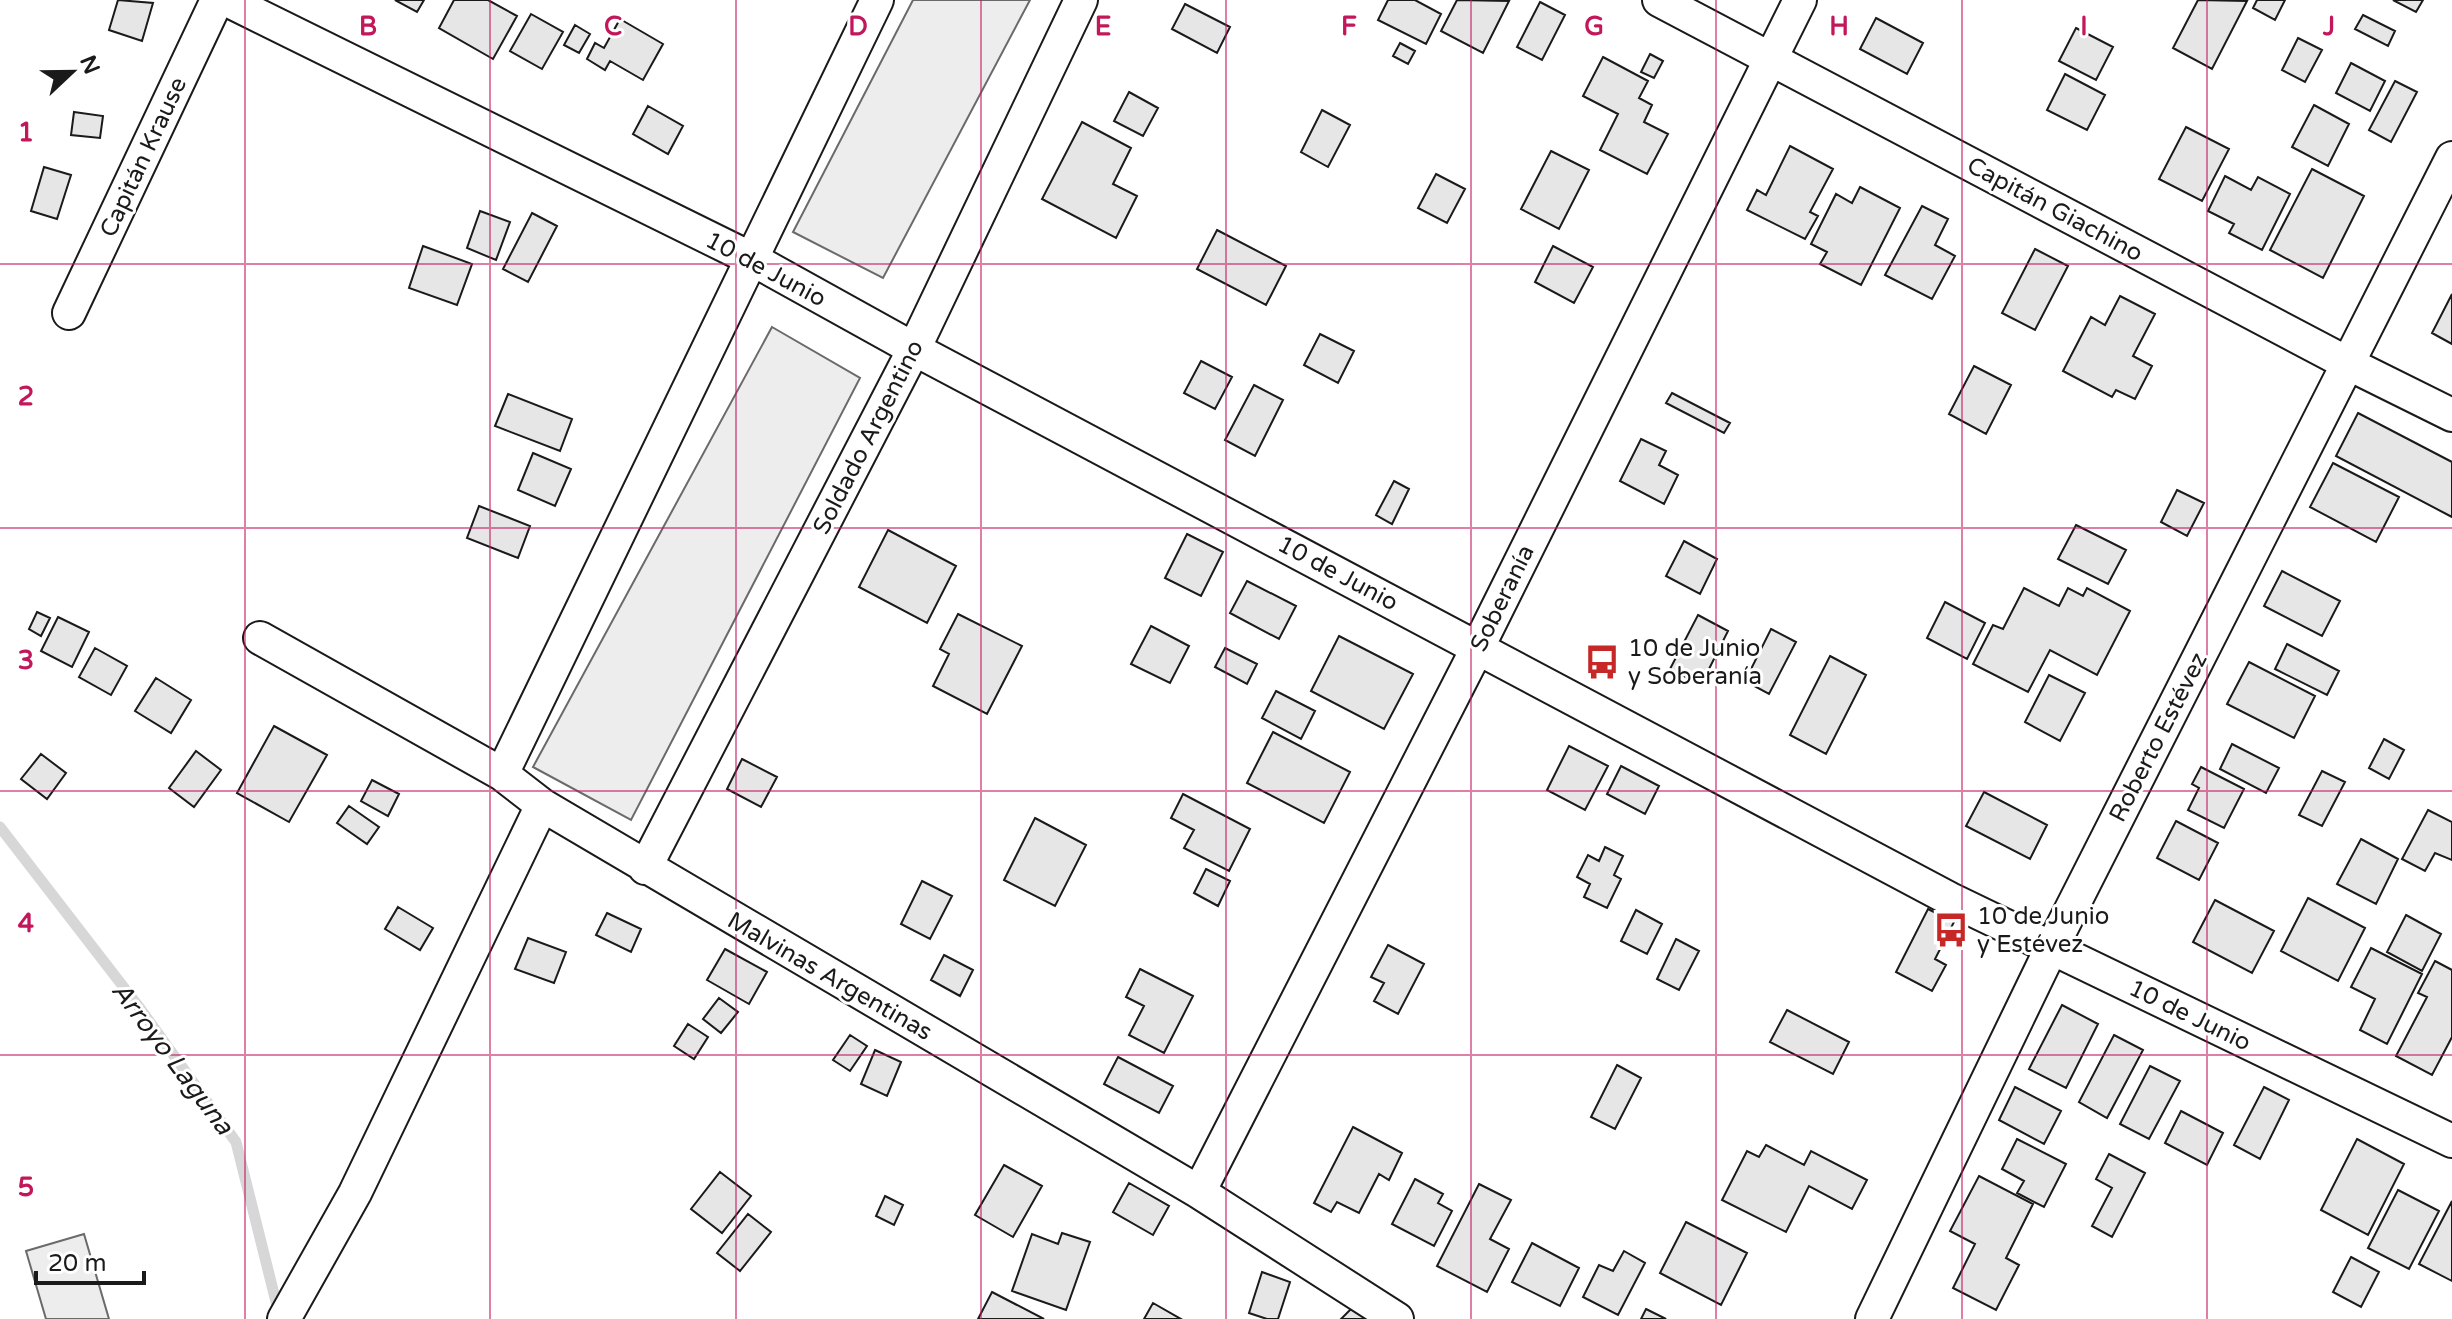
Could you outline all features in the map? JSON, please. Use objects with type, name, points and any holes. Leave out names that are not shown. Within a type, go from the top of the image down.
[{"type":"street","name":"Capitán Krause","points":[[69,313],[217,0]]},
{"type":"street","name":"10 de Junio","points":[[227,0],[750,258],[914,349],[1922,884],[2452,1141]]},
{"type":"street","points":[[502,774],[877,0]]},
{"type":"street","name":"Soldado Argentino","points":[[645,868],[914,349],[1081,0]]},
{"type":"street","name":"Capitán Giachino","points":[[1659,0],[2347,363],[2452,415]]},
{"type":"street","name":"Soberanía","points":[[1199,1192],[1478,647],[1800,0]]},
{"type":"street","name":"Roberto Estévez","points":[[1872,1319],[2051,949],[2452,158]]},
{"type":"street","name":"Malvinas Argentinas","points":[[260,638],[502,774],[542,805],[645,868],[1199,1192],[1397,1319]]},
{"type":"street","points":[[284,1319],[355,1193],[542,805]]},
{"type":"shaded area","points":[[913,0],[1030,0],[883,278],[793,232]]},
{"type":"shaded area","points":[[772,327],[860,378],[631,820],[533,767]]},
{"type":"shaded area","points":[[84,1234],[109,1319],[46,1319],[26,1251]]},
{"type":"building","points":[[118,0],[153,3],[142,41],[109,30]]},
{"type":"building","points":[[395,0],[424,0],[417,12]]},
{"type":"building","points":[[454,0],[488,0],[517,16],[493,59],[439,28]]},
{"type":"building","points":[[1388,0],[1415,0],[1441,14],[1426,44],[1378,20]]},
{"type":"building","points":[[1457,0],[1509,1],[1483,53],[1441,31]]},
{"type":"building","points":[[2198,0],[2247,1],[2212,69],[2173,48]]},
{"type":"building","points":[[2257,0],[2285,0],[2275,20],[2253,8]]},
{"type":"building","points":[[2393,0],[2423,0],[2416,12]]},
{"type":"building","points":[[1540,2],[1565,15],[1542,60],[1517,47]]},
{"type":"building","points":[[1185,4],[1230,27],[1217,53],[1172,29]]},
{"type":"building","points":[[531,14],[563,32],[542,69],[510,51]]},
{"type":"building","points":[[2363,15],[2395,31],[2388,46],[2355,29]]},
{"type":"building","points":[[1876,18],[1923,43],[1907,74],[1860,49]]},
{"type":"building","points":[[620,19],[663,44],[643,80],[610,61],[605,70],[587,59],[595,43],[604,48]]},
{"type":"building","points":[[575,25],[590,34],[579,53],[564,45]]},
{"type":"building","points":[[2076,28],[2113,47],[2096,80],[2059,61]]},
{"type":"building","points":[[2298,38],[2322,50],[2305,82],[2282,70]]},
{"type":"building","points":[[1400,43],[1415,51],[1408,64],[1393,56]]},
{"type":"building","points":[[1650,54],[1663,61],[1654,78],[1641,72]]},
{"type":"building","points":[[1603,57],[1648,81],[1639,98],[1652,105],[1644,122],[1668,134],[1647,174],[1600,150],[1618,114],[1583,96]]},
{"type":"building","points":[[2351,63],[2385,81],[2370,111],[2336,93]]},
{"type":"building","points":[[2065,74],[2105,95],[2087,130],[2047,110]]},
{"type":"building","points":[[2395,81],[2417,92],[2391,142],[2369,130]]},
{"type":"building","points":[[1129,92],[1158,108],[1143,136],[1114,121]]},
{"type":"building","points":[[2314,105],[2349,124],[2328,166],[2292,147]]},
{"type":"building","points":[[648,106],[683,126],[668,154],[633,134]]},
{"type":"building","points":[[1322,110],[1350,125],[1328,167],[1301,152]]},
{"type":"building","points":[[74,112],[103,116],[100,138],[71,135]]},
{"type":"building","points":[[1082,122],[1131,148],[1113,184],[1137,196],[1116,238],[1042,199]]},
{"type":"building","points":[[2186,127],[2229,149],[2202,201],[2159,179]]},
{"type":"building","points":[[1790,146],[1833,169],[1810,212],[1818,216],[1805,239],[1747,210],[1757,190],[1766,195]]},
{"type":"building","points":[[1551,151],[1589,170],[1559,229],[1521,209]]},
{"type":"building","points":[[44,167],[71,175],[57,219],[31,211]]},
{"type":"building","points":[[2312,169],[2364,196],[2323,278],[2270,250]]},
{"type":"building","points":[[1436,174],[1465,189],[1447,223],[1418,208]]},
{"type":"building","points":[[2225,176],[2251,190],[2258,177],[2290,194],[2262,250],[2229,233],[2234,224],[2208,211]]},
{"type":"building","points":[[1860,187],[1900,208],[1861,285],[1820,264],[1827,252],[1811,244],[1836,194],[1852,203]]},
{"type":"building","points":[[1922,206],[1948,219],[1935,245],[1955,256],[1932,299],[1885,275]]},
{"type":"building","points":[[480,211],[510,222],[496,260],[467,248]]},
{"type":"building","points":[[532,213],[557,226],[528,282],[503,269]]},
{"type":"building","points":[[1217,230],[1286,266],[1266,305],[1197,269]]},
{"type":"building","points":[[423,246],[472,264],[457,305],[409,288]]},
{"type":"building","points":[[1553,246],[1593,267],[1574,303],[1535,282]]},
{"type":"building","points":[[2035,249],[2068,266],[2035,330],[2002,313]]},
{"type":"building","points":[[2452,294],[2452,344],[2432,333]]},
{"type":"building","points":[[2120,296],[2155,314],[2133,356],[2152,366],[2135,399],[2116,390],[2112,397],[2063,371],[2091,317],[2105,325]]},
{"type":"building","points":[[1320,334],[1354,351],[1338,383],[1304,365]]},
{"type":"building","points":[[1201,361],[1232,377],[1215,409],[1184,393]]},
{"type":"building","points":[[1974,366],[2011,385],[1986,434],[1949,414]]},
{"type":"building","points":[[1254,385],[1283,400],[1255,456],[1225,440]]},
{"type":"building","points":[[1672,393],[1730,423],[1724,433],[1666,403]]},
{"type":"building","points":[[508,394],[572,419],[560,451],[495,426]]},
{"type":"building","points":[[2358,413],[2452,462],[2452,517],[2336,456]]},
{"type":"building","points":[[1641,439],[1666,451],[1659,465],[1678,475],[1664,504],[1620,481]]},
{"type":"building","points":[[533,453],[571,469],[555,506],[518,490]]},
{"type":"building","points":[[2333,463],[2399,497],[2376,542],[2310,507]]},
{"type":"building","points":[[1394,481],[1409,489],[1392,524],[1376,515]]},
{"type":"building","points":[[2177,490],[2204,503],[2187,536],[2161,522]]},
{"type":"building","points":[[479,506],[530,526],[518,558],[467,538]]},
{"type":"building","points":[[2076,525],[2126,550],[2108,584],[2058,559]]},
{"type":"building","points":[[888,530],[956,566],[927,623],[859,587]]},
{"type":"building","points":[[1187,534],[1223,552],[1201,596],[1165,578]]},
{"type":"building","points":[[1684,541],[1717,559],[1700,594],[1666,576]]},
{"type":"building","points":[[2282,571],[2340,601],[2322,636],[2264,606]]},
{"type":"building","points":[[1247,581],[1296,606],[1279,639],[1230,613]]},
{"type":"building","points":[[2024,588],[2059,606],[2068,588],[2083,596],[2087,588],[2130,611],[2097,675],[2050,650],[2028,692],[1973,664],[1993,625],[2003,629]]},
{"type":"building","points":[[1945,602],[1985,623],[1967,659],[1927,638]]},
{"type":"building","points":[[37,612],[50,618],[41,636],[29,629]]},
{"type":"building","points":[[958,614],[1022,646],[987,714],[933,686],[949,654],[940,649]]},
{"type":"building","points":[[1698,615],[1728,631],[1701,685],[1670,669]]},
{"type":"building","points":[[58,617],[89,632],[72,667],[41,651]]},
{"type":"building","points":[[1151,626],[1189,646],[1170,683],[1131,664]]},
{"type":"building","points":[[1771,629],[1796,642],[1769,694],[1745,681]]},
{"type":"building","points":[[1339,636],[1413,674],[1384,729],[1311,691]]},
{"type":"building","points":[[2287,644],[2339,671],[2327,695],[2275,669]]},
{"type":"building","points":[[95,648],[127,666],[111,695],[79,677]]},
{"type":"building","points":[[1225,648],[1257,664],[1247,684],[1215,667]]},
{"type":"building","points":[[1830,656],[1866,675],[1826,754],[1790,735]]},
{"type":"building","points":[[2249,662],[2315,696],[2294,738],[2227,704]]},
{"type":"building","points":[[2049,675],[2085,693],[2060,741],[2025,722]]},
{"type":"building","points":[[156,678],[191,700],[171,733],[135,711]]},
{"type":"building","points":[[1276,691],[1315,711],[1301,739],[1262,718]]},
{"type":"building","points":[[274,726],[327,755],[289,822],[237,793]]},
{"type":"building","points":[[1273,732],[1350,772],[1324,823],[1247,783]]},
{"type":"building","points":[[2384,739],[2404,750],[2389,779],[2369,768]]},
{"type":"building","points":[[2232,744],[2279,768],[2266,793],[2220,769]]},
{"type":"building","points":[[1569,746],[1608,766],[1585,810],[1547,790]]},
{"type":"building","points":[[196,751],[221,770],[194,807],[169,788]]},
{"type":"building","points":[[41,754],[66,773],[47,799],[21,779]]},
{"type":"building","points":[[742,759],[777,777],[761,807],[727,789]]},
{"type":"building","points":[[1621,766],[1659,786],[1645,814],[1607,794]]},
{"type":"building","points":[[2201,767],[2244,789],[2224,828],[2188,810],[2199,788],[2192,784]]},
{"type":"building","points":[[2322,771],[2345,782],[2322,826],[2299,815]]},
{"type":"building","points":[[372,780],[399,794],[388,816],[361,801]]},
{"type":"building","points":[[1984,792],[2047,825],[2030,859],[1966,826]]},
{"type":"building","points":[[1183,794],[1250,829],[1229,871],[1184,848],[1194,830],[1171,818]]},
{"type":"building","points":[[349,806],[379,827],[367,844],[337,823]]},
{"type":"building","points":[[2428,810],[2452,822],[2452,860],[2435,853],[2425,871],[2402,859]]},
{"type":"building","points":[[1035,818],[1086,845],[1055,906],[1004,880]]},
{"type":"building","points":[[2176,821],[2218,843],[2199,880],[2157,858]]},
{"type":"building","points":[[2361,839],[2398,859],[2376,904],[2337,884]]},
{"type":"building","points":[[1605,847],[1623,856],[1614,875],[1621,879],[1607,908],[1584,897],[1590,884],[1577,877],[1588,855],[1599,861]]},
{"type":"building","points":[[1206,869],[1230,881],[1218,906],[1194,893]]},
{"type":"building","points":[[922,881],[952,896],[930,939],[901,924]]},
{"type":"building","points":[[2308,898],[2365,928],[2338,981],[2281,951]]},
{"type":"building","points":[[2215,900],[2274,931],[2252,973],[2193,942]]},
{"type":"building","points":[[398,907],[433,928],[420,950],[385,929]]},
{"type":"building","points":[[1928,909],[1954,922],[1935,959],[1946,965],[1932,991],[1896,972]]},
{"type":"building","points":[[1636,910],[1662,924],[1647,954],[1621,941]]},
{"type":"building","points":[[607,913],[641,929],[631,952],[596,935]]},
{"type":"building","points":[[2406,915],[2441,934],[2422,971],[2387,952]]},
{"type":"building","points":[[528,938],[566,952],[554,983],[515,969]]},
{"type":"building","points":[[1676,939],[1699,951],[1679,990],[1657,979]]},
{"type":"building","points":[[1388,945],[1424,964],[1398,1014],[1374,1001],[1384,983],[1371,977]]},
{"type":"building","points":[[2371,948],[2422,974],[2387,1044],[2360,1030],[2375,999],[2351,987]]},
{"type":"building","points":[[725,949],[767,972],[749,1004],[707,980]]},
{"type":"building","points":[[944,955],[973,970],[960,996],[931,980]]},
{"type":"building","points":[[2435,961],[2452,970],[2452,1037],[2432,1075],[2396,1056],[2427,997],[2418,993]]},
{"type":"building","points":[[1140,969],[1193,996],[1164,1053],[1129,1035],[1144,1006],[1126,997]]},
{"type":"building","points":[[719,998],[738,1012],[721,1033],[703,1019]]},
{"type":"building","points":[[2062,1005],[2098,1024],[2066,1088],[2029,1069]]},
{"type":"building","points":[[1787,1010],[1849,1042],[1833,1074],[1770,1042]]},
{"type":"building","points":[[688,1024],[708,1037],[694,1059],[674,1046]]},
{"type":"building","points":[[850,1035],[867,1046],[850,1071],[833,1060]]},
{"type":"building","points":[[2114,1035],[2143,1050],[2107,1118],[2079,1102]]},
{"type":"building","points":[[875,1050],[901,1062],[887,1096],[861,1084]]},
{"type":"building","points":[[1118,1057],[1173,1086],[1159,1113],[1104,1084]]},
{"type":"building","points":[[1617,1065],[1641,1078],[1615,1129],[1591,1117]]},
{"type":"building","points":[[2150,1066],[2180,1081],[2149,1139],[2120,1124]]},
{"type":"building","points":[[2015,1087],[2061,1111],[2044,1144],[1999,1120]]},
{"type":"building","points":[[2264,1087],[2289,1100],[2260,1159],[2234,1145]]},
{"type":"building","points":[[2181,1111],[2223,1133],[2207,1165],[2165,1143]]},
{"type":"building","points":[[1353,1127],[1402,1153],[1389,1180],[1379,1174],[1359,1213],[1337,1202],[1331,1212],[1314,1203]]},
{"type":"building","points":[[2017,1139],[2066,1164],[2044,1207],[2017,1193],[2024,1181],[2002,1169]]},
{"type":"building","points":[[2357,1139],[2404,1164],[2368,1235],[2321,1210]]},
{"type":"building","points":[[1766,1145],[1804,1165],[1811,1151],[1867,1180],[1852,1209],[1809,1186],[1786,1232],[1722,1200],[1747,1151],[1759,1157]]},
{"type":"building","points":[[2109,1154],[2145,1173],[2112,1237],[2092,1226],[2112,1188],[2096,1179]]},
{"type":"building","points":[[1004,1165],[1042,1186],[1013,1237],[975,1215]]},
{"type":"building","points":[[720,1172],[751,1196],[722,1233],[691,1209]]},
{"type":"building","points":[[1979,1176],[2033,1204],[2006,1258],[2019,1265],[1996,1310],[1953,1288],[1975,1244],[1950,1231]]},
{"type":"building","points":[[1415,1179],[1443,1194],[1438,1203],[1452,1211],[1434,1246],[1392,1224]]},
{"type":"building","points":[[1129,1183],[1169,1206],[1153,1235],[1113,1212]]},
{"type":"building","points":[[1479,1184],[1511,1200],[1490,1239],[1509,1249],[1487,1292],[1437,1266]]},
{"type":"building","points":[[2398,1190],[2439,1211],[2409,1269],[2368,1248]]},
{"type":"building","points":[[885,1196],[903,1205],[894,1225],[876,1216]]},
{"type":"building","points":[[2452,1201],[2452,1281],[2419,1264]]},
{"type":"building","points":[[748,1214],[771,1232],[740,1271],[717,1253]]},
{"type":"building","points":[[1686,1222],[1747,1253],[1721,1305],[1660,1273]]},
{"type":"building","points":[[1062,1233],[1090,1242],[1066,1310],[1012,1291],[1032,1234],[1058,1244]]},
{"type":"building","points":[[1532,1243],[1579,1268],[1560,1306],[1512,1282]]},
{"type":"building","points":[[1624,1251],[1645,1263],[1618,1315],[1583,1297],[1599,1265],[1613,1271]]},
{"type":"building","points":[[2351,1257],[2379,1272],[2361,1307],[2333,1292]]},
{"type":"building","points":[[1262,1272],[1290,1282],[1278,1319],[1249,1313]]},
{"type":"building","points":[[992,1292],[1044,1319],[978,1319]]},
{"type":"building","points":[[1362,1298],[1382,1319],[1341,1319]]},
{"type":"building","points":[[1153,1303],[1181,1319],[1144,1319]]},
{"type":"building","points":[[1646,1309],[1666,1319],[1641,1319]]},
{"type":"waterway","name":"Arroyo Laguna","points":[[0,827],[139,1007],[236,1142],[279,1314]]},
{"type":"place","name":"10 de Junio y Soberanía","points":[[1602,662]]},
{"type":"place","name":"10 de Junio y Estévez","points":[[1951,930]]}]
